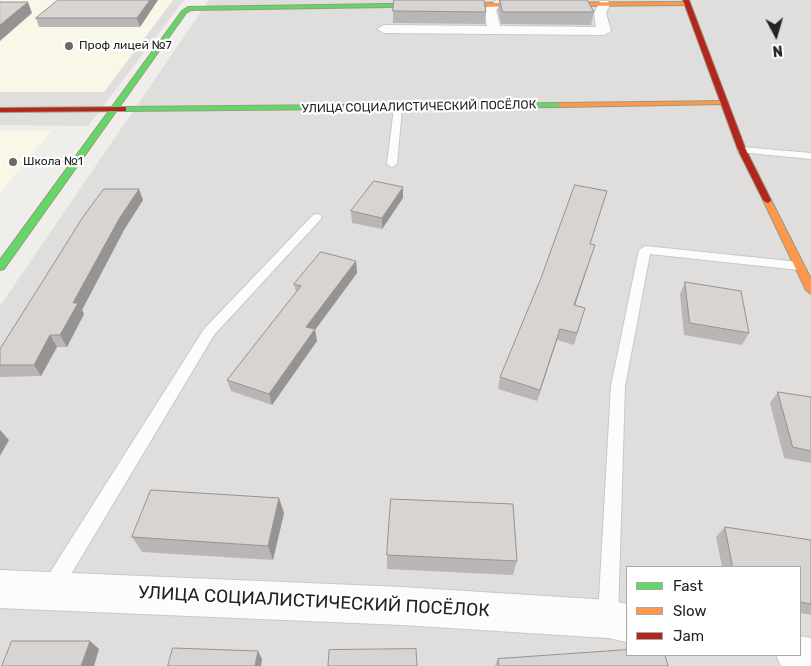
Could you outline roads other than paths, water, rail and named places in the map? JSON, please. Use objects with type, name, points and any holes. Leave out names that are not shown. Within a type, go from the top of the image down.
[{"type":"street","points":[[494,30],[490,9],[500,2]]},
{"type":"street","points":[[0,268],[115,111],[184,12],[190,8],[334,3],[500,2],[604,4],[686,2],[742,150],[811,290]]},
{"type":"street","points":[[384,29],[604,31],[600,13],[604,4]]},
{"type":"street","name":"УЛИЦА СОЦИАЛИСТИЧЕСКИЙ ПОСЁЛОК","points":[[0,110],[115,111],[724,103]]},
{"type":"street","name":"УЛИЦА СОЦИАЛИСТИЧЕСКИЙ ПОСЁЛОК","points":[[0,589],[51,589],[402,606],[618,621]]},
{"type":"lane","points":[[392,164],[398,108]]},
{"type":"lane","points":[[742,150],[811,156]]},
{"type":"lane","points":[[51,589],[209,332],[317,217]]},
{"type":"lane","points":[[618,621],[618,386],[645,250],[799,266]]},
{"type":"place","name":"Проф лицей №7","points":[[69,46]]},
{"type":"place","name":"Школа №1","points":[[13,162]]}]
